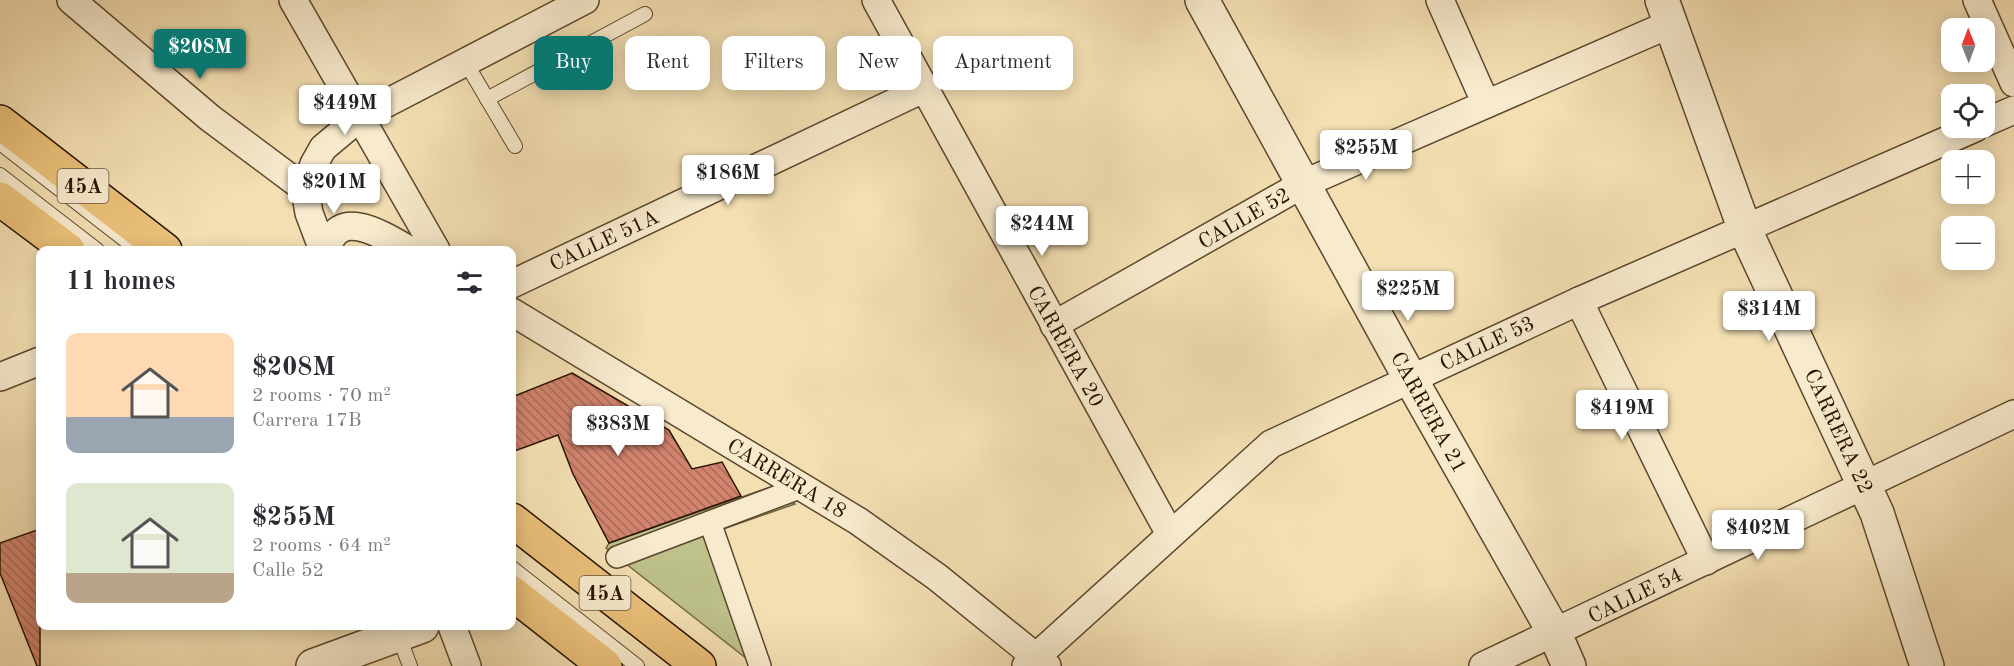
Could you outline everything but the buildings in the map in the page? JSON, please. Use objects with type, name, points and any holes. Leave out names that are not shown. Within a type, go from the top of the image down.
[{"type":"main road","name":"45A","points":[[0,122],[160,246]]},
{"type":"main road","points":[[0,199],[63,246]]},
{"type":"main road","name":"45A","points":[[516,523],[699,666]]},
{"type":"main road","name":"45A","points":[[516,596],[605,666]]},
{"type":"street","points":[[71,0],[210,118],[306,189]]},
{"type":"street","points":[[293,0],[434,246]]},
{"type":"street","points":[[323,246],[309,213],[306,189],[314,164],[323,148],[360,117],[585,0]]},
{"type":"street","name":"CARRERA 20","points":[[876,0],[1170,534]]},
{"type":"street","name":"CARRERA 21","points":[[1203,0],[1410,378],[1555,634],[1569,666]]},
{"type":"street","points":[[1440,0],[1486,104]]},
{"type":"street","points":[[1977,0],[2014,83]]},
{"type":"street","name":"CALLE 52","points":[[1054,325],[1303,184],[1486,104],[1666,12]]},
{"type":"street","name":"CARRERA 22","points":[[1666,12],[1745,230],[1864,485],[1885,536],[1927,666]]},
{"type":"street","name":"CALLE 51A","points":[[516,282],[925,88]]},
{"type":"street","points":[[1995,118],[2014,110]]},
{"type":"street","name":"CALLE 53","points":[[1036,663],[1170,534],[1271,444],[1580,301],[1952,138]]},
{"type":"street","points":[[327,246],[339,231],[355,226],[372,228],[402,246]]},
{"type":"street","points":[[1580,301],[1706,561]]},
{"type":"street","name":"CARRERA 18","points":[[516,314],[858,521],[937,577],[1036,663]]},
{"type":"street","points":[[0,377],[36,363]]},
{"type":"street","name":"CALLE 54","points":[[1483,666],[1555,634],[2014,414]]},
{"type":"street","points":[[617,557],[802,487]]},
{"type":"street","points":[[710,522],[760,666]]},
{"type":"street","points":[[313,666],[352,659],[410,630]]},
{"type":"street","points":[[454,630],[467,666]]},
{"type":"lane","points":[[487,99],[645,14]]},
{"type":"lane","points":[[466,63],[515,146]]},
{"type":"lane","points":[[0,143],[133,246]]},
{"type":"lane","points":[[0,175],[92,246]]},
{"type":"lane","points":[[516,571],[637,666]]},
{"type":"lane","points":[[410,630],[410,666]]},
{"type":"green space","points":[[768,488],[795,504],[723,529],[756,666],[606,548],[609,543]]}]
